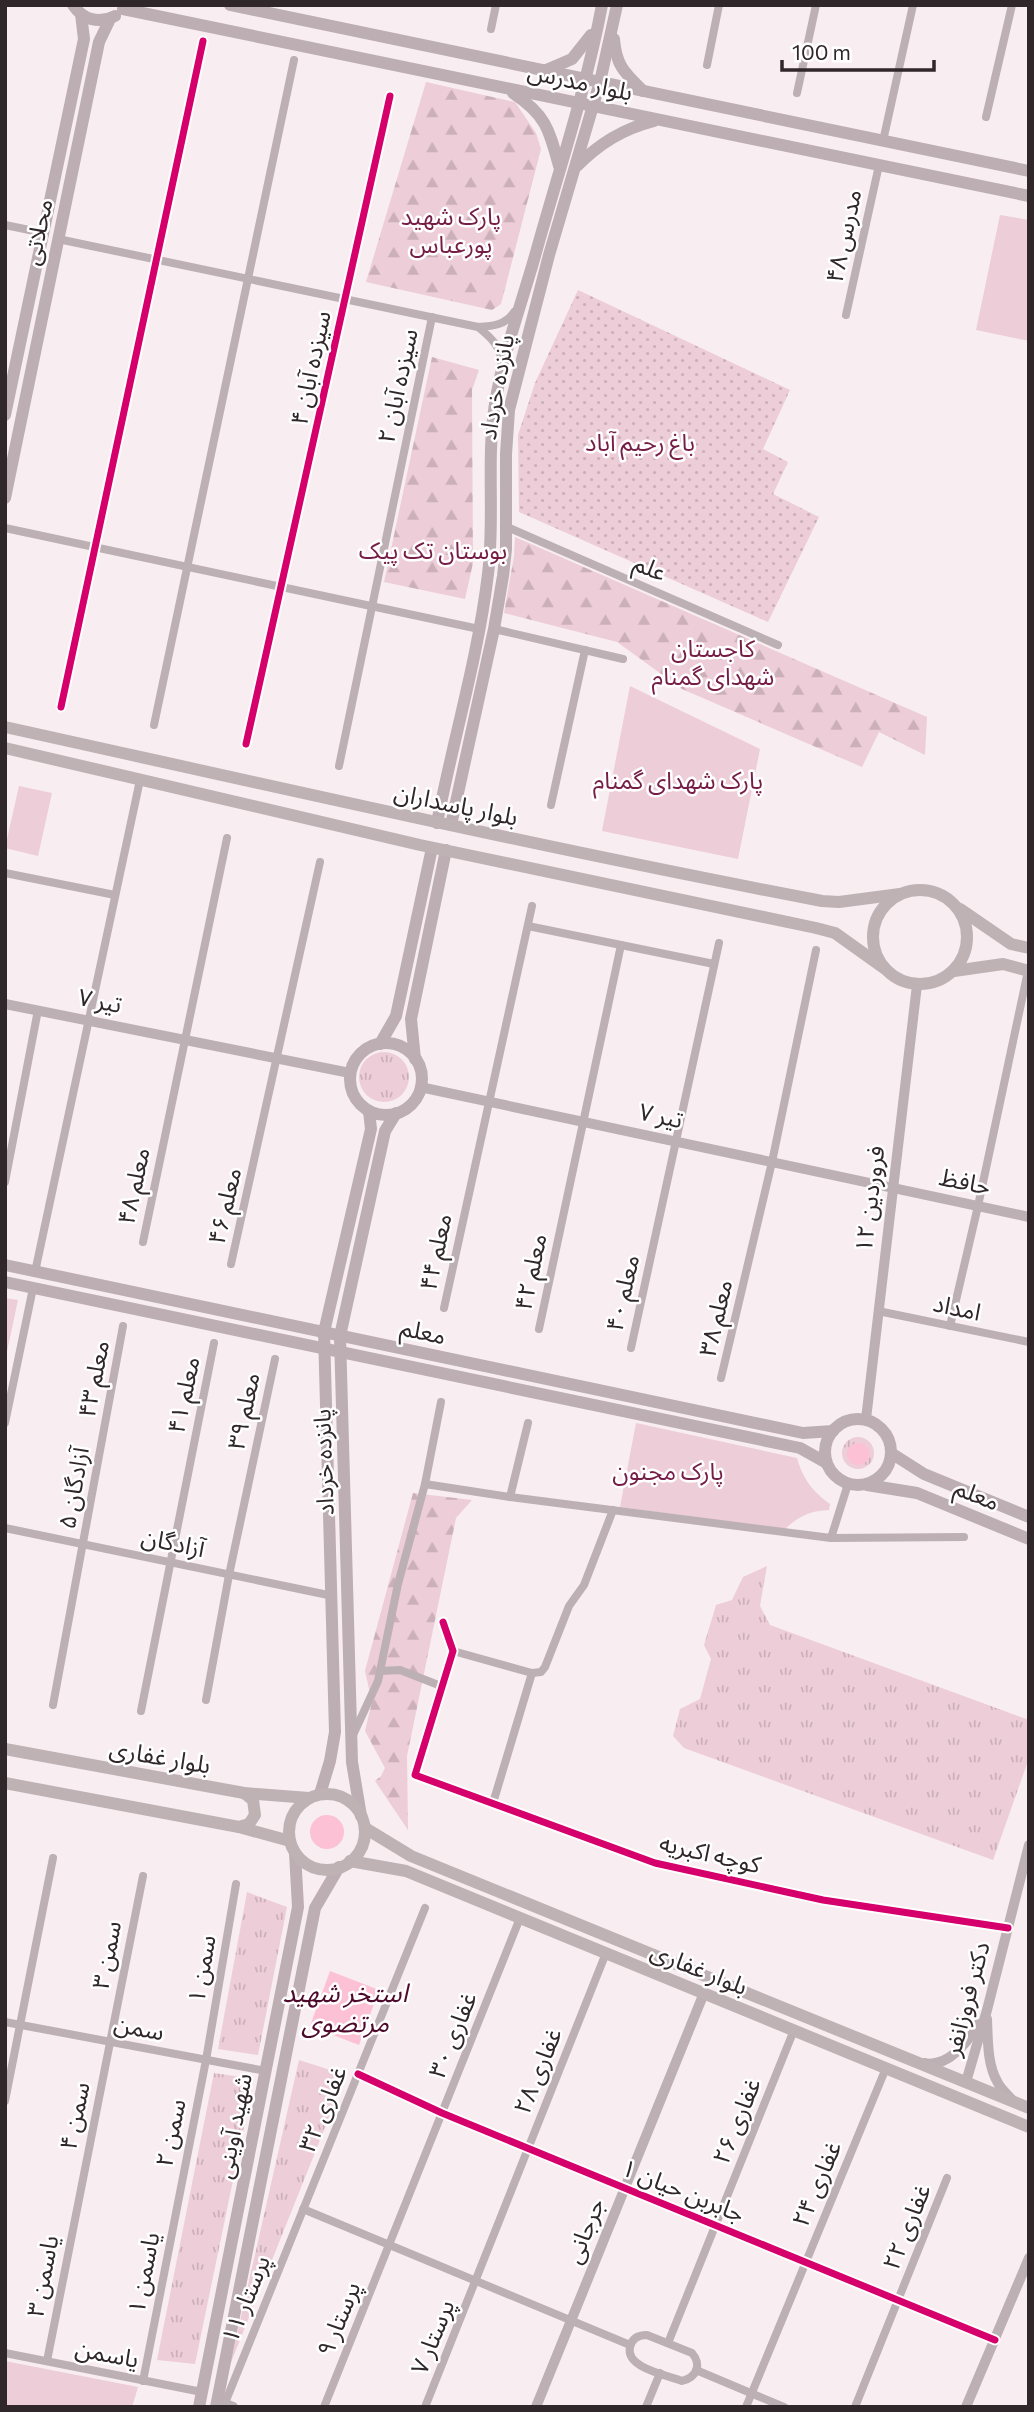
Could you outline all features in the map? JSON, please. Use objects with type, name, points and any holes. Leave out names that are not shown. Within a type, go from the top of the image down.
[{"type":"main road","name":"بلوار مدرس","points":[[230,5],[1029,171]]},
{"type":"main road","name":"پانزده خرداد","points":[[451,825],[503,576],[509,410],[559,166],[603,5]]},
{"type":"main road","name":"پانزده خرداد","points":[[437,823],[479,629],[491,548],[492,436],[501,377],[522,297],[542,254],[575,168],[600,82],[617,5]]},
{"type":"main road","name":"بلوار مدرس","points":[[124,7],[1029,196]]},
{"type":"main road","points":[[77,10],[95,20],[110,19],[124,7]]},
{"type":"main road","name":"محلاتی","points":[[5,415],[84,39],[77,10]]},
{"type":"main road","name":"محلاتی","points":[[5,498],[99,42],[110,19]]},
{"type":"main road","points":[[544,71],[572,59],[599,23]]},
{"type":"main road","points":[[613,26],[618,63],[643,91]]},
{"type":"main road","points":[[507,88],[532,106],[543,119],[552,138],[559,166]]},
{"type":"main road","points":[[575,168],[611,138],[633,127],[663,121]]},
{"type":"main road","name":"بلوار پاسداران","points":[[5,727],[437,823],[822,901],[839,902],[900,894]]},
{"type":"main road","name":"بلوار پاسداران","points":[[5,748],[432,848],[816,928],[835,933],[884,968]]},
{"type":"main road","points":[[380,1044],[396,1016],[437,823]]},
{"type":"main road","points":[[415,1059],[400,1046],[380,1044],[365,1050],[358,1056],[350,1073],[356,1099],[369,1111],[396,1114],[412,1104],[421,1087],[411,1019],[451,825]]},
{"type":"main road","points":[[957,906],[963,917],[968,941],[965,953],[954,971],[941,980],[917,985],[905,982],[884,968],[874,946],[873,933],[881,910],[900,894],[924,890],[936,892],[957,906],[1011,944],[1029,948]]},
{"type":"main road","points":[[954,971],[1003,964],[1028,971]]},
{"type":"main road","name":"پانزده خرداد","points":[[315,1796],[330,1761],[335,1732],[324,1332],[371,1129],[369,1111]]},
{"type":"main road","name":"پانزده خرداد","points":[[363,1822],[352,1762],[340,1336],[385,1131],[396,1114]]},
{"type":"main road","name":"معلم","points":[[5,1265],[803,1433],[833,1431]]},
{"type":"main road","name":"معلم","points":[[5,1282],[800,1448],[825,1462]]},
{"type":"main road","points":[[866,1419],[884,1432],[890,1443],[891,1453],[887,1469],[879,1479],[867,1485],[854,1486],[841,1482],[831,1474],[825,1462],[824,1449],[828,1436],[848,1420],[866,1419]]},
{"type":"main road","name":"معلم","points":[[891,1453],[923,1474],[1028,1516]]},
{"type":"main road","name":"معلم","points":[[867,1485],[917,1493],[1029,1539]]},
{"type":"main road","name":"بلوار غفاری","points":[[5,1749],[244,1793],[315,1796]]},
{"type":"main road","points":[[5,1783],[239,1827],[293,1847]]},
{"type":"main road","points":[[239,1827],[253,1820],[256,1810],[253,1800],[244,1793]]},
{"type":"main road","points":[[333,1794],[345,1798],[355,1806],[363,1822],[364,1841],[359,1852],[345,1864],[327,1870],[304,1862],[293,1847],[289,1831],[294,1812],[315,1796],[333,1794]]},
{"type":"main road","name":"بلوار غفاری","points":[[363,1822],[411,1856],[1029,2108]]},
{"type":"main road","name":"شهید آوینی","points":[[199,2407],[298,1907],[293,1847]]},
{"type":"main road","name":"بلوار غفاری","points":[[345,1864],[406,1871],[1029,2127]]},
{"type":"main road","name":"شهید آوینی","points":[[223,2404],[315,1908],[345,1864]]},
{"type":"street","points":[[491,29],[496,5]]},
{"type":"street","points":[[707,65],[719,5]]},
{"type":"street","points":[[797,93],[816,5]]},
{"type":"street","points":[[986,117],[1012,5]]},
{"type":"street","points":[[883,141],[912,9]]},
{"type":"street","points":[[61,707],[203,41]]},
{"type":"street","points":[[154,725],[294,60]]},
{"type":"street","name":"سیزده آبان ۴","points":[[246,744],[390,96]]},
{"type":"street","name":"مدرس ۴۸","points":[[846,315],[879,165]]},
{"type":"street","points":[[5,225],[44,233]]},
{"type":"street","points":[[58,239],[478,327],[496,326],[510,318],[522,297]]},
{"type":"street","name":"سیزده آبان ۲","points":[[339,766],[432,317]]},
{"type":"street","points":[[478,327],[494,341],[501,355],[501,377]]},
{"type":"street","name":"علم","points":[[506,527],[778,645]]},
{"type":"street","points":[[5,528],[479,629]]},
{"type":"street","points":[[494,629],[623,659]]},
{"type":"street","points":[[551,805],[585,650]]},
{"type":"street","points":[[35,1272],[140,780]]},
{"type":"street","name":"معلم ۴۸","points":[[143,1242],[227,838]]},
{"type":"street","name":"معلم ۴۶","points":[[231,1264],[257,1157],[320,862]]},
{"type":"street","points":[[5,873],[115,895]]},
{"type":"street","name":"معلم ۴۴","points":[[444,1308],[532,906]]},
{"type":"street","points":[[528,926],[714,964]]},
{"type":"street","name":"معلم ۴۰","points":[[631,1348],[719,943]]},
{"type":"street","name":"معلم ۴۲","points":[[539,1329],[621,945]]},
{"type":"street","name":"معلم ۳۸","points":[[721,1378],[772,1162],[816,950]]},
{"type":"street","points":[[950,1326],[1028,971]]},
{"type":"street","name":"۱۲ فروردین","points":[[866,1419],[917,985]]},
{"type":"street","name":"۷ تیر","points":[[5,1004],[350,1073]]},
{"type":"street","points":[[5,1182],[38,1010]]},
{"type":"street","name":"۷ تیر","points":[[421,1087],[893,1188]]},
{"type":"street","name":"حافظ","points":[[893,1188],[1029,1217]]},
{"type":"street","points":[[5,1423],[33,1288]]},
{"type":"street","name":"امداد","points":[[878,1311],[1029,1342]]},
{"type":"street","name":"معلم ۴۳","points":[[102,1438],[123,1326]]},
{"type":"street","name":"معلم ۴۱","points":[[141,1711],[214,1343]]},
{"type":"street","name":"معلم ۳۹","points":[[206,1700],[229,1575],[275,1359]]},
{"type":"street","points":[[352,1737],[378,1681],[398,1584],[425,1484],[441,1402]]},
{"type":"street","points":[[510,1497],[528,1423]]},
{"type":"street","name":"آزادگان ۵","points":[[53,1705],[102,1438]]},
{"type":"street","points":[[425,1484],[831,1538],[964,1537]]},
{"type":"street","points":[[831,1538],[848,1484]]},
{"type":"street","points":[[453,1651],[532,1673],[541,1672],[569,1606],[584,1585],[612,1510]]},
{"type":"street","name":"آزادگان","points":[[5,1528],[333,1596]]},
{"type":"street","points":[[380,1671],[400,1670],[442,1686],[453,1651],[443,1622]]},
{"type":"street","points":[[493,1803],[532,1673]]},
{"type":"street","name":"کوچه اکبریه","points":[[442,1686],[415,1775],[655,1863],[823,1900],[1008,1928]]},
{"type":"street","name":"دکتر فروزانفر","points":[[966,2082],[1029,1845]]},
{"type":"street","points":[[5,2101],[53,1858]]},
{"type":"street","name":"سمن ۳","points":[[110,2042],[143,1876]]},
{"type":"street","name":"سمن ۱","points":[[206,2060],[236,1884]]},
{"type":"street","name":"غفاری ۳۲","points":[[303,2209],[425,1908]]},
{"type":"street","name":"غفاری ۳۰","points":[[390,2245],[520,1918]]},
{"type":"street","name":"غفاری ۲۸","points":[[476,2281],[606,1953]]},
{"type":"street","name":"جرجانی","points":[[536,2407],[704,1993]]},
{"type":"street","points":[[916,2062],[932,2065],[955,2053],[973,2033],[987,2010]]},
{"type":"street","points":[[987,2010],[992,2068],[997,2082],[1013,2101]]},
{"type":"street","name":"سمن","points":[[5,2022],[266,2071]]},
{"type":"street","name":"غفاری ۲۶","points":[[668,2343],[794,2030]]},
{"type":"street","name":"سمن ۴","points":[[78,2197],[110,2042]]},
{"type":"street","name":"سمن ۲","points":[[175,2214],[206,2060]]},
{"type":"street","name":"غفاری ۲۴","points":[[746,2407],[886,2068]]},
{"type":"street","name":"جابربن حیان ۱","points":[[358,2074],[528,2149],[995,2340]]},
{"type":"street","name":"غفاری ۲۲","points":[[855,2407],[947,2178]]},
{"type":"street","name":"یاسمن ۳","points":[[47,2361],[78,2197]]},
{"type":"street","points":[[303,2209],[630,2345]]},
{"type":"street","name":"پرستار ۱۱","points":[[223,2404],[303,2209]]},
{"type":"street","name":"یاسمن ۱","points":[[144,2381],[175,2214]]},
{"type":"street","name":"پرستار ۹","points":[[324,2407],[390,2245]]},
{"type":"street","points":[[967,2407],[1029,2258]]},
{"type":"street","name":"پرستار ۷","points":[[425,2407],[476,2281]]},
{"type":"street","points":[[647,2335],[668,2343],[692,2353],[697,2362],[692,2377],[682,2381],[636,2364],[630,2355],[630,2345],[637,2337],[647,2335]]},
{"type":"street","name":"یاسمن","points":[[5,2353],[202,2392]]},
{"type":"street","points":[[696,2370],[784,2407]]},
{"type":"street","points":[[646,2407],[660,2373]]},
{"type":"green space","name":"پارک شهید پورعباس","points":[[426,82],[515,102],[536,133],[541,149],[501,304],[492,310],[366,282]]},
{"type":"green space","points":[[1000,215],[1029,220],[1029,341],[976,330]]},
{"type":"green space","name":"باغ رحیم آباد","points":[[578,290],[790,390],[763,449],[788,462],[773,494],[819,517],[768,622],[519,512],[518,435],[535,383]]},
{"type":"green space","name":"بوستان تک پیک","points":[[432,357],[479,370],[472,390],[473,563],[465,599],[384,582]]},
{"type":"green space","name":"کاجستان شهدای گمنام","points":[[515,537],[927,717],[925,755],[879,732],[862,767],[682,689],[617,642],[504,613]]},
{"type":"green space","name":"پارک شهدای گمنام","points":[[630,686],[760,749],[738,859],[602,831]]},
{"type":"green space","points":[[19,786],[52,793],[38,856],[5,848]]},
{"type":"green space","points":[[384,1052],[402,1059],[409,1077],[402,1095],[384,1102],[366,1095],[359,1077],[366,1059]]},
{"type":"green space","points":[[5,1298],[18,1300],[5,1361]]},
{"type":"green space","name":"پارک مجنون","points":[[636,1423],[797,1458],[809,1484],[830,1504],[829,1510],[805,1515],[785,1529],[620,1507]]},
{"type":"green space","points":[[858,1437],[870,1441],[874,1453],[870,1465],[858,1469],[846,1465],[842,1453],[846,1441]]},
{"type":"green space","points":[[413,1493],[472,1500],[456,1518],[407,1756],[408,1830],[375,1781],[385,1768],[365,1731],[372,1702],[365,1671]]},
{"type":"green space","points":[[767,1566],[760,1606],[770,1625],[1029,1720],[1029,1758],[993,1860],[684,1748],[673,1736],[680,1709],[700,1699],[711,1659],[704,1645],[716,1605],[732,1600],[743,1577]]},
{"type":"green space","points":[[247,1892],[287,1907],[258,2055],[218,2049]]},
{"type":"green space","points":[[299,2060],[346,2075],[230,2365]]},
{"type":"green space","points":[[214,2073],[254,2079],[195,2364],[157,2360]]},
{"type":"green space","points":[[5,2361],[138,2387],[132,2407],[5,2407]]},
{"type":"water","points":[[858,1443],[866,1446],[869,1454],[866,1462],[858,1465],[850,1462],[847,1454],[850,1446]]},
{"type":"water","points":[[327,1815],[339,1820],[344,1832],[339,1844],[327,1849],[315,1844],[310,1832],[315,1820]]},
{"type":"water","name":"استخر شهید مرتضوی","points":[[330,1971],[379,1990],[359,2045],[310,2026]]},
{"type":"cycle path","points":[[61,707],[203,41]]},
{"type":"cycle path","points":[[246,744],[390,96]]},
{"type":"cycle path","points":[[443,1622],[453,1651],[415,1775],[655,1863],[823,1900],[1008,1928]]},
{"type":"cycle path","points":[[358,2074],[442,2113],[995,2340]]}]
